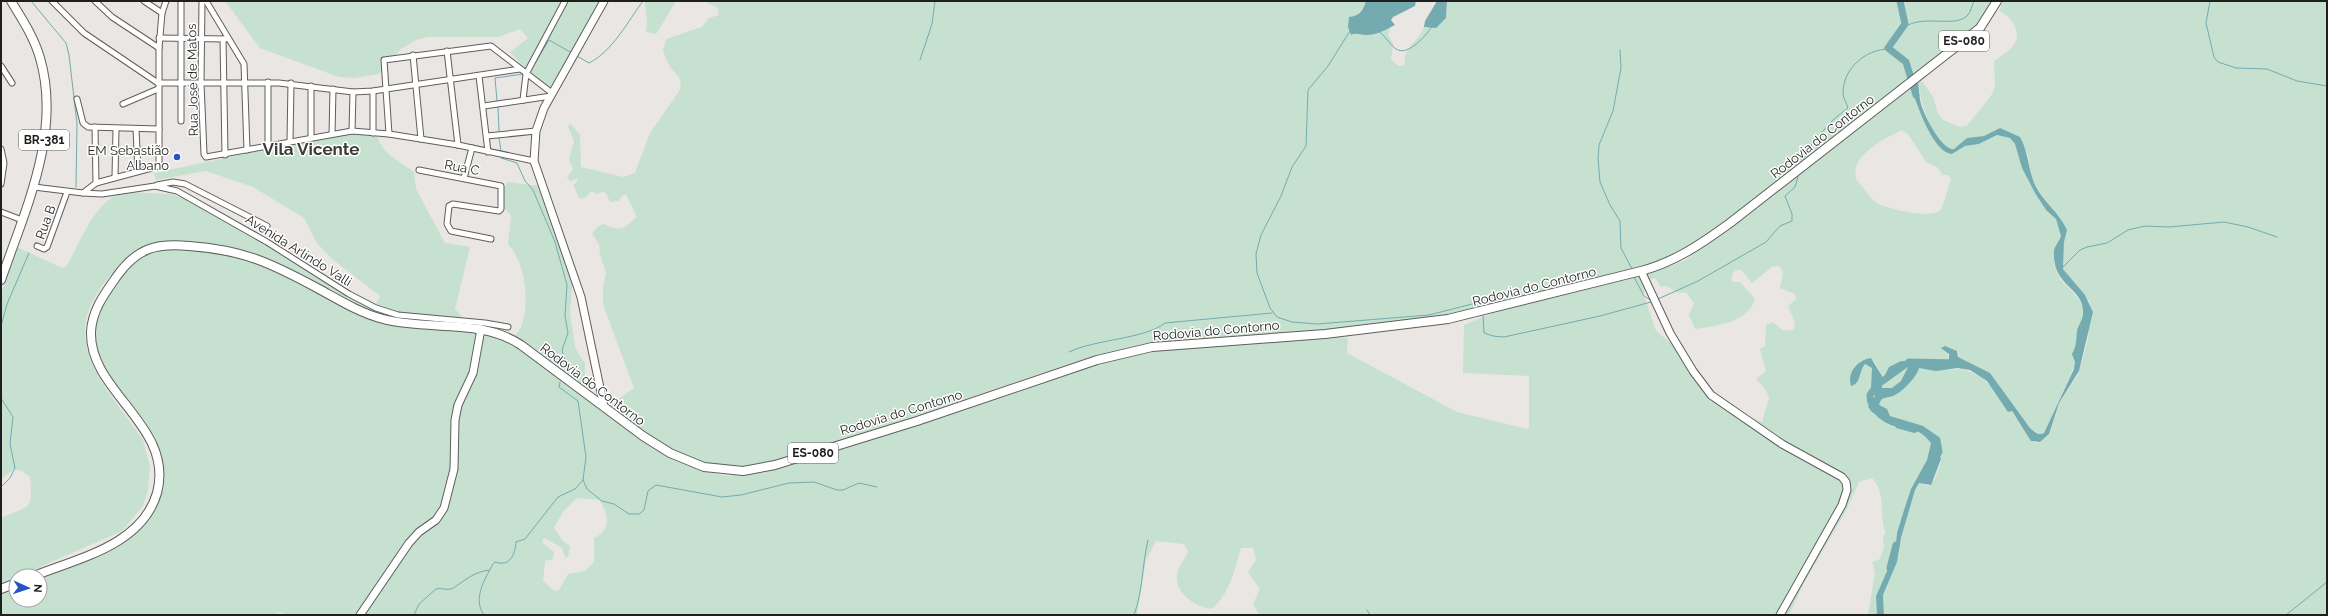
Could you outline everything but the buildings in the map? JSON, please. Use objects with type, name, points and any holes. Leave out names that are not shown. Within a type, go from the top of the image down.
[{"type":"main road","name":"BR-381","points":[[1,280],[34,187],[44,136],[46,86],[40,56],[34,42],[11,1]]},
{"type":"main road","name":"Rodovia do Contorno","points":[[48,570],[112,544],[132,532],[149,513],[157,493],[159,474],[154,448],[144,427],[98,364],[92,344],[92,320],[97,306],[121,271],[140,252],[159,246],[174,244],[237,251],[270,264],[354,308],[382,319],[481,329],[513,339],[643,436],[670,454],[704,467],[743,471],[776,465],[917,421],[1097,360],[1131,351],[1152,347],[1379,328],[1448,319],[1641,271],[1670,262],[1693,250],[1980,28],[1997,1]]},
{"type":"street","points":[[52,1],[84,33],[158,83],[291,83],[353,92],[373,91],[414,83],[479,76],[520,69]]},
{"type":"street","points":[[94,1],[112,17],[159,48]]},
{"type":"street","points":[[144,1],[162,13]]},
{"type":"street","points":[[82,194],[96,183],[158,166],[160,163],[158,89],[159,38],[162,13],[166,1]]},
{"type":"street","points":[[181,1],[181,120]]},
{"type":"street","name":"Rua José de Matos","points":[[202,1],[201,83],[204,154],[208,157],[225,155]]},
{"type":"street","points":[[206,1],[231,39],[244,64],[246,82],[247,150]]},
{"type":"street","points":[[522,100],[526,74],[565,1]]},
{"type":"street","points":[[604,1],[551,94],[536,131],[534,161],[580,297],[604,407]]},
{"type":"street","points":[[159,38],[231,39]]},
{"type":"street","points":[[223,39],[225,155],[290,141],[352,131],[389,134],[458,145],[534,161]]},
{"type":"street","points":[[389,134],[384,61],[412,55],[491,46],[551,94]]},
{"type":"street","points":[[447,51],[449,79],[458,145]]},
{"type":"street","points":[[412,55],[421,140]]},
{"type":"street","points":[[1,66],[12,84]]},
{"type":"street","points":[[479,76],[484,106],[488,152]]},
{"type":"street","points":[[268,82],[268,146]]},
{"type":"street","points":[[290,141],[291,83]]},
{"type":"street","points":[[311,86],[312,137]]},
{"type":"street","points":[[123,104],[158,89]]},
{"type":"street","points":[[332,134],[333,89]]},
{"type":"street","points":[[373,91],[373,133]]},
{"type":"street","points":[[352,131],[353,92]]},
{"type":"street","points":[[484,106],[551,94]]},
{"type":"street","points":[[77,99],[84,123],[88,127],[116,129],[159,129]]},
{"type":"street","points":[[95,127],[96,183]]},
{"type":"street","points":[[115,177],[116,129]]},
{"type":"street","points":[[136,129],[138,171]]},
{"type":"street","points":[[487,136],[536,131]]},
{"type":"street","points":[[464,178],[472,148]]},
{"type":"street","points":[[1,149],[4,163],[1,184]]},
{"type":"street","name":"Rua C","points":[[419,170],[500,186],[502,190],[501,209],[499,211],[453,204],[449,206],[447,224],[451,231],[491,239]]},
{"type":"street","points":[[155,186],[169,182],[185,184],[267,226]]},
{"type":"street","name":"Avenida Arlindo Valli","points":[[34,187],[82,194],[102,194],[155,186],[184,193],[349,294],[376,308],[398,315],[485,322],[508,327]]},
{"type":"street","name":"Rua B","points":[[36,246],[44,249],[47,248],[67,192]]},
{"type":"street","points":[[2,211],[22,220]]},
{"type":"street","points":[[1641,271],[1670,333],[1693,371],[1711,394],[1782,444],[1836,473],[1846,482],[1847,490],[1842,505],[1780,615]]},
{"type":"street","points":[[360,615],[409,543],[419,532],[436,520],[444,508],[454,469],[455,420],[458,405],[473,373],[481,329]]},
{"type":"green space","points":[[225,1],[603,1],[552,90],[526,69],[510,52],[528,38],[520,29],[499,37],[428,37],[416,40],[401,49],[379,74],[354,78],[339,77],[260,48]]},
{"type":"green space","points":[[645,1],[676,1],[656,34],[646,32],[647,24]]},
{"type":"green space","points":[[704,1],[1366,1],[1364,7],[1356,16],[1351,35],[1354,33],[1369,35],[1390,28],[1388,35],[1393,44],[1391,60],[1399,66],[1405,65],[1406,53],[1408,49],[1422,32],[1424,27],[1427,28],[1447,13],[1447,1],[1995,1],[1985,20],[1708,236],[1661,263],[1454,316],[1398,324],[1142,344],[1091,357],[795,456],[766,465],[748,468],[708,464],[690,458],[656,440],[608,406],[634,388],[603,304],[603,288],[606,272],[600,255],[599,244],[592,234],[597,227],[603,224],[617,229],[628,225],[636,217],[627,195],[623,195],[618,201],[610,202],[606,193],[602,192],[597,194],[592,191],[582,199],[579,198],[573,185],[578,181],[577,179],[570,181],[567,177],[573,169],[569,160],[574,141],[568,126],[571,124],[580,135],[581,167],[623,177],[635,173],[650,133],[680,90],[680,79],[668,64],[663,50],[666,39],[702,27],[709,18],[719,15],[718,8]]},
{"type":"green space","points":[[2003,1],[2327,1],[2327,615],[1884,615],[1883,595],[1897,562],[1901,538],[1915,490],[1919,483],[1929,486],[1935,478],[1941,462],[1934,440],[1920,425],[1890,416],[1879,405],[1881,400],[1893,396],[1900,391],[1912,379],[1919,368],[1955,370],[1961,368],[1981,377],[1994,389],[2003,405],[2011,411],[2033,442],[2038,443],[2049,434],[2059,403],[2078,375],[2087,344],[2093,312],[2089,301],[2063,269],[2064,242],[2067,230],[2037,188],[2031,175],[2028,154],[2017,136],[2000,128],[1984,136],[1967,138],[1957,148],[1950,149],[1938,138],[1932,129],[1921,100],[1918,82],[1921,80],[1933,97],[1938,113],[1943,120],[1960,127],[1967,126],[1993,93],[1995,84],[1994,62],[2011,48],[2016,41],[2017,31],[2015,26],[2008,17],[1999,11]]},
{"type":"green space","points":[[1911,88],[1917,106],[1933,137],[1952,154],[1965,146],[1980,144],[1997,135],[2010,138],[2015,144],[2022,168],[2035,193],[2046,210],[2056,219],[2061,236],[2055,246],[2054,265],[2061,280],[2079,299],[2083,308],[2083,317],[2078,329],[2077,343],[2073,353],[2075,365],[2044,433],[2042,434],[2035,432],[2030,428],[1990,373],[1958,357],[1959,352],[1945,346],[1950,362],[1944,364],[1911,364],[1907,361],[1889,367],[1893,377],[1899,365],[1905,363],[1908,367],[1901,381],[1893,388],[1882,388],[1882,376],[1874,360],[1860,361],[1859,380],[1862,368],[1866,364],[1872,368],[1875,396],[1868,406],[1880,417],[1894,423],[1896,428],[1911,432],[1920,431],[1931,443],[1927,460],[1911,489],[1904,510],[1897,533],[1895,553],[1876,596],[1877,615],[1868,615],[1875,573],[1872,562],[1880,559],[1884,547],[1883,536],[1886,534],[1881,497],[1877,484],[1872,478],[1859,482],[1846,511],[1805,581],[1789,615],[1259,615],[1253,604],[1260,589],[1248,572],[1256,560],[1253,548],[1241,548],[1228,588],[1212,609],[1199,606],[1187,598],[1179,588],[1177,575],[1188,552],[1184,544],[1156,541],[1146,560],[1137,615],[287,615],[280,612],[271,615],[1,615],[1,593],[8,590],[8,608],[48,608],[48,574],[125,540],[154,502],[158,460],[101,365],[92,334],[98,309],[136,259],[149,252],[165,249],[226,254],[271,268],[374,321],[399,326],[483,333],[503,339],[524,350],[562,382],[657,450],[678,462],[709,473],[729,476],[761,473],[1116,357],[1171,349],[1331,337],[1348,338],[1347,353],[1457,412],[1527,429],[1529,428],[1529,376],[1463,373],[1464,325],[1497,311],[1659,270],[1684,261],[1735,225]],"holes":[[[1902,130],[1908,134],[1926,162],[1937,167],[1943,175],[1948,175],[1951,179],[1941,209],[1937,212],[1921,214],[1879,204],[1870,196],[1856,179],[1858,162],[1863,155],[1878,143]],[[1778,266],[1781,268],[1783,273],[1780,288],[1795,294],[1796,299],[1788,306],[1795,323],[1794,329],[1786,330],[1772,322],[1766,325],[1765,346],[1760,349],[1766,371],[1756,379],[1766,390],[1769,398],[1762,422],[1735,412],[1699,381],[1677,348],[1656,331],[1644,296],[1644,285],[1646,281],[1655,278],[1661,287],[1667,286],[1676,292],[1687,293],[1694,304],[1689,315],[1695,329],[1730,322],[1738,318],[1751,307],[1755,299],[1740,282],[1732,282],[1732,274],[1736,270],[1741,270],[1752,283],[1772,267]],[[577,498],[599,500],[607,516],[606,526],[604,531],[594,538],[594,562],[585,571],[568,574],[559,590],[554,591],[543,581],[545,561],[553,559],[554,552],[543,543],[543,539],[545,538],[562,548],[565,557],[568,557],[570,546],[563,541],[554,528],[563,512]]]},
{"type":"green space","points":[[346,133],[378,137],[387,153],[414,172],[416,189],[445,243],[470,247],[455,309],[469,324],[418,322],[380,315],[344,300],[275,262],[236,249],[206,244],[166,242],[144,247],[134,252],[105,282],[91,304],[85,326],[86,346],[92,365],[115,402],[143,440],[150,467],[148,490],[143,506],[122,531],[38,568],[8,568],[8,581],[1,584],[1,518],[24,508],[28,505],[31,496],[30,477],[22,471],[14,469],[1,479],[1,294],[17,247],[62,268],[66,267],[88,225],[102,206],[111,198],[121,192],[171,194],[189,200],[268,245],[373,310],[380,296],[331,258],[316,242],[304,218],[253,187],[206,171],[156,180],[154,173]]},
{"type":"green space","points":[[508,182],[540,186],[573,278],[570,312],[575,347],[585,364],[585,388],[533,347],[514,338],[521,328],[526,301],[522,270],[514,252],[508,244],[511,216],[499,201],[498,196]]},
{"type":"water","points":[[1366,1],[1416,1],[1415,6],[1393,17],[1391,20],[1395,25],[1382,32],[1367,35],[1351,35],[1348,27],[1349,17],[1360,12]]},
{"type":"water","points":[[1437,1],[1447,1],[1446,18],[1436,28],[1424,27],[1425,21]]},
{"type":"water","points":[[1918,82],[1920,101],[1926,116],[1939,139],[1949,148],[1954,149],[1967,138],[1984,136],[2000,128],[2020,137],[2036,187],[2067,230],[2064,242],[2063,269],[2085,295],[2093,312],[2079,371],[2059,403],[2049,434],[2040,442],[2031,441],[2012,411],[2008,412],[1987,381],[1970,370],[1958,368],[1936,371],[1919,368],[1912,380],[1900,392],[1881,400],[1879,405],[1887,409],[1890,416],[1920,425],[1934,440],[1941,459],[1931,485],[1919,483],[1915,490],[1901,538],[1897,562],[1883,595],[1884,615],[1877,615],[1876,596],[1895,553],[1897,533],[1904,510],[1911,489],[1927,460],[1931,443],[1920,431],[1914,433],[1896,428],[1894,423],[1872,412],[1868,407],[1875,396],[1871,389],[1872,368],[1865,364],[1857,383],[1851,386],[1850,376],[1854,368],[1861,361],[1871,358],[1882,376],[1882,388],[1892,388],[1901,381],[1908,367],[1905,363],[1899,365],[1891,379],[1885,375],[1889,367],[1901,361],[1931,364],[1943,364],[1949,362],[1949,354],[1941,348],[1945,346],[1957,351],[1958,357],[1990,373],[2030,428],[2037,433],[2042,434],[2044,433],[2074,369],[2075,362],[2072,354],[2076,345],[2077,331],[2083,313],[2078,296],[2062,279],[2055,263],[2054,250],[2061,236],[2056,219],[2046,210],[2035,193],[2022,168],[2015,144],[2010,138],[1997,135],[1979,144],[1965,146],[1952,154],[1945,152],[1938,146],[1932,137],[1917,105],[1911,88]]},
{"type":"waterway","points":[[31,1],[66,43],[69,55],[77,124],[76,187]]},
{"type":"waterway","points":[[577,56],[589,63],[598,58],[613,43],[643,1]]},
{"type":"waterway","points":[[920,60],[932,24],[935,1]]},
{"type":"waterway","points":[[1900,1],[1905,24],[1888,48],[1906,62],[1916,95]]},
{"type":"waterway","points":[[1905,27],[1920,21],[1954,21],[1961,19],[1967,16],[1974,1]]},
{"type":"waterway","points":[[2210,1],[2206,23],[2214,57],[2218,62],[2236,68],[2267,69],[2297,81],[2327,86]]},
{"type":"waterway","points":[[1380,32],[1396,49],[1401,51],[1411,48],[1426,35],[1432,27]]},
{"type":"waterway","points":[[1350,31],[1328,66],[1308,90],[1306,146],[1292,167],[1281,196],[1261,235],[1256,254],[1257,273],[1270,308],[1277,317],[1292,322],[1317,324],[1429,315],[1476,303],[1481,303],[1482,307]]},
{"type":"waterway","points":[[534,65],[549,40],[572,53]]},
{"type":"waterway","points":[[1802,162],[1813,142],[1834,119],[1848,108],[1843,93],[1844,84],[1851,69],[1857,62],[1872,52],[1889,49]]},
{"type":"waterway","points":[[1620,50],[1621,68],[1613,111],[1599,145],[1598,158],[1600,182],[1610,205],[1620,221],[1621,248],[1632,269]]},
{"type":"waterway","points":[[497,101],[495,78],[523,74]]},
{"type":"waterway","points":[[498,107],[499,131]]},
{"type":"waterway","points":[[499,138],[501,151]]},
{"type":"waterway","points":[[501,158],[517,163],[525,181],[533,190],[555,242],[567,285],[565,316],[568,333],[562,350],[568,370],[565,373]]},
{"type":"waterway","points":[[1658,299],[1698,281],[1766,242],[1780,226],[1792,221],[1792,214],[1785,196],[1795,187],[1798,177]]},
{"type":"waterway","points":[[2062,268],[2080,250],[2107,243],[2128,230],[2145,226],[2169,227],[2224,222],[2248,227],[2277,237]]},
{"type":"waterway","points":[[1,326],[7,304],[29,253]]},
{"type":"waterway","points":[[1634,277],[1644,296],[1652,301]]},
{"type":"waterway","points":[[1483,315],[1484,333],[1504,337],[1600,316],[1651,302]]},
{"type":"waterway","points":[[1069,352],[1093,344],[1133,336],[1156,328],[1165,323],[1272,313]]},
{"type":"waterway","points":[[1903,424],[1892,422],[1876,411],[1870,395],[1877,385],[1909,362],[1958,363]]},
{"type":"waterway","points":[[484,615],[479,602],[479,596],[483,583],[493,564],[495,562],[504,563],[511,559],[516,542],[525,539],[558,497],[575,489],[583,480],[586,457],[578,401],[559,387],[560,382]]},
{"type":"waterway","points":[[1,398],[13,417],[10,444],[15,468],[10,478],[1,487]]},
{"type":"waterway","points":[[1921,429],[1937,440],[1939,452],[1934,460]]},
{"type":"waterway","points":[[583,480],[587,489],[602,501],[614,504],[629,514],[639,514],[644,510],[648,491],[656,485],[722,497],[741,495],[789,483],[814,482],[837,490],[843,490],[859,483],[877,487]]},
{"type":"waterway","points":[[1134,615],[1141,587],[1148,540]]},
{"type":"waterway","points":[[1890,568],[1896,545]]},
{"type":"waterway","points":[[414,615],[419,604],[436,589],[452,588],[475,574],[489,570]]},
{"type":"waterway","points":[[2286,615],[2327,582]]},
{"type":"waterway","points":[[1367,610],[1370,615]]},
{"type":"place","name":"EM Sebastião Albano","points":[[177,157]]},
{"type":"district","name":"Vila Vicente","points":[[311,149]]}]
